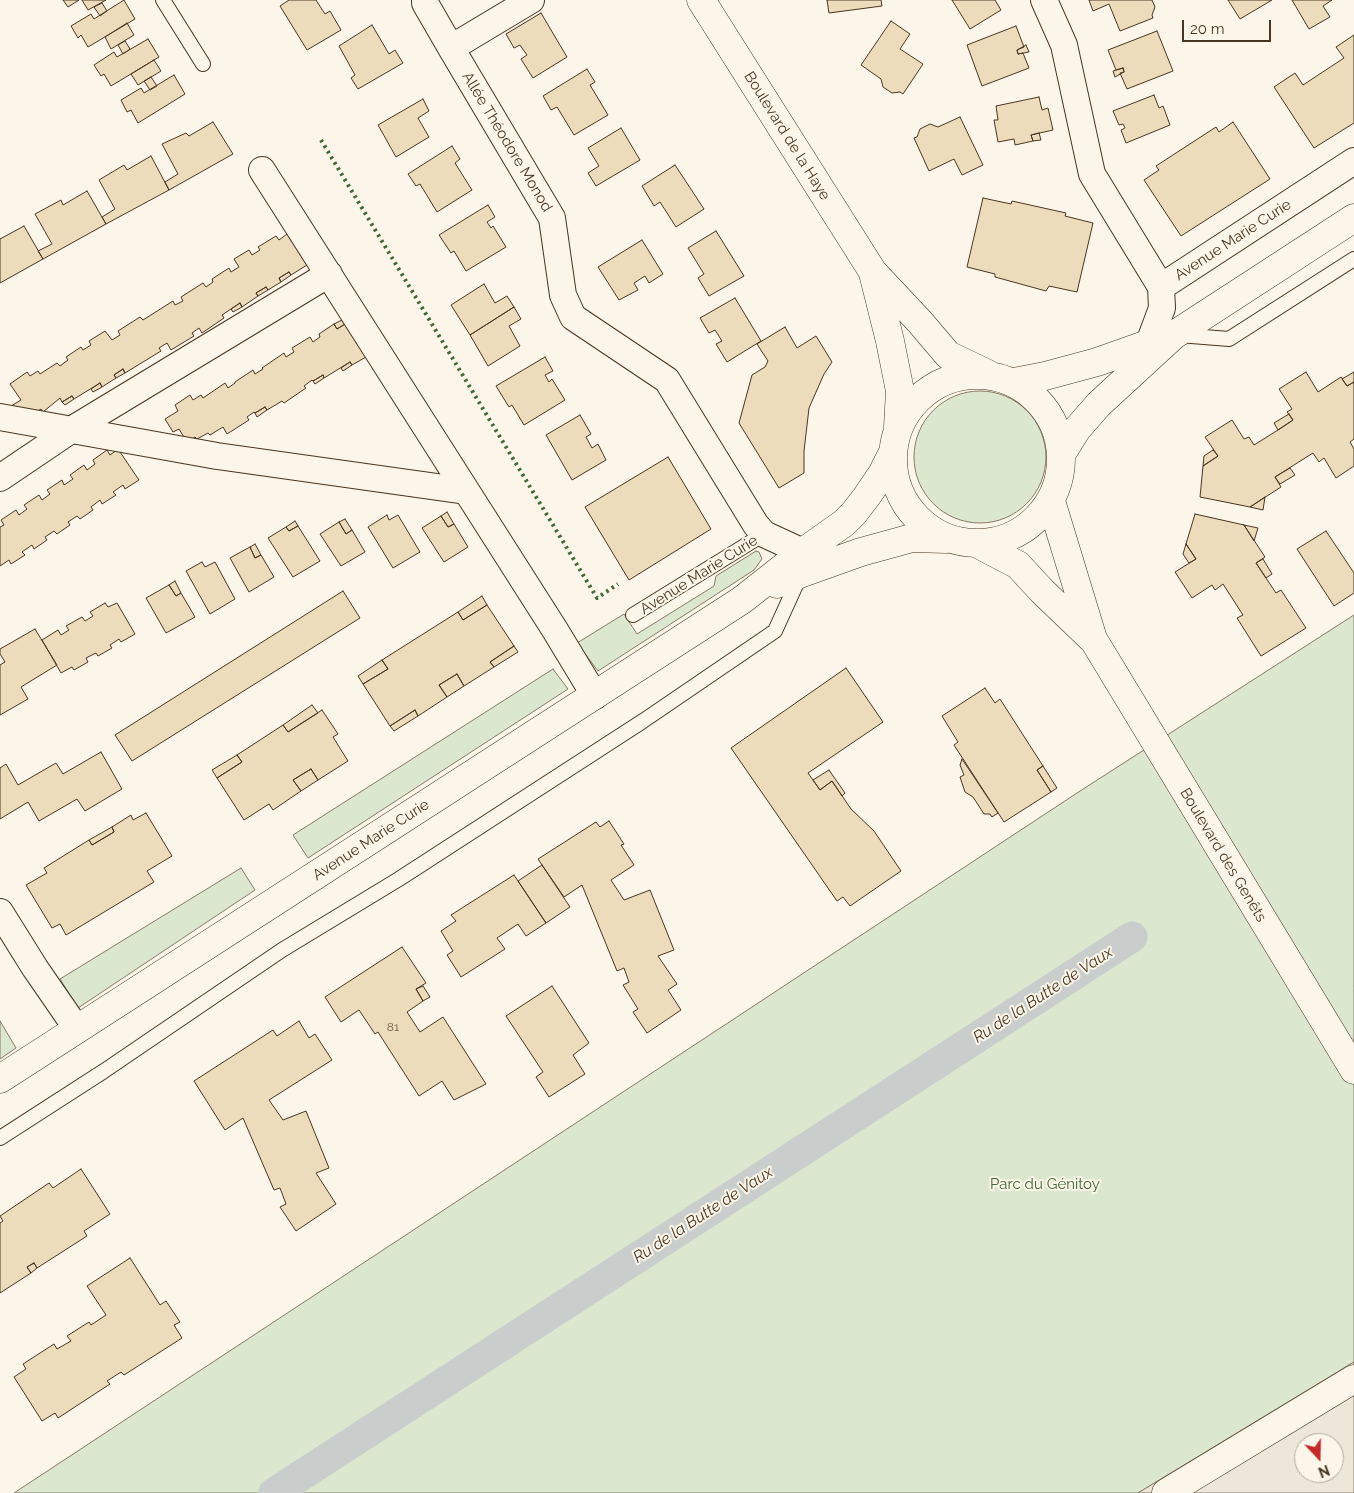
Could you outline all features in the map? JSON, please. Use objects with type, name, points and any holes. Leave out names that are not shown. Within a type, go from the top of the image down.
[{"type":"main road","name":"Boulevard de la Haye","points":[[701,0],[873,272],[948,355],[1003,379]]},
{"type":"main road","name":"Avenue Marie Curie","points":[[1003,379],[1045,376],[1097,362],[1161,339],[1354,218]]},
{"type":"main road","name":"Boulevard de la Haye","points":[[873,272],[900,391],[898,428]]},
{"type":"main road","name":"Avenue Marie Curie","points":[[1062,453],[1077,429],[1161,339]]},
{"type":"main road","points":[[962,376],[1003,379],[1038,400],[1055,424],[1062,453],[1060,477],[1051,501],[1038,519],[1020,532],[1000,541],[978,544],[950,539],[925,526],[907,506],[895,482],[892,454],[898,428],[913,404],[935,385],[962,376]]},
{"type":"main road","name":"Avenue Marie Curie","points":[[0,1079],[802,563],[854,513],[882,474],[892,454]]},
{"type":"main road","name":"Boulevard des Genêts","points":[[1051,501],[1093,639],[1354,1070]]},
{"type":"main road","name":"Avenue Marie Curie","points":[[802,563],[861,552],[912,538],[950,539]]},
{"type":"main road","name":"Boulevard des Genêts","points":[[978,544],[1018,565],[1042,591],[1093,639]]},
{"type":"main road","points":[[1166,1493],[1354,1379]]},
{"type":"street","name":"Allée Théodore Monod","points":[[425,0],[451,48],[552,218],[563,295],[573,317],[667,380],[756,525],[764,534],[802,563]]},
{"type":"street","points":[[451,48],[531,0]]},
{"type":"street","points":[[1044,0],[1064,45],[1092,174],[1161,287]]},
{"type":"street","name":"Avenue Marie Curie","points":[[1161,339],[1161,287],[1354,161]]},
{"type":"street","points":[[262,170],[557,634],[594,696]]},
{"type":"street","points":[[0,478],[71,430],[329,274]]},
{"type":"street","points":[[0,417],[217,456],[466,491]]},
{"type":"street","points":[[0,912],[35,968],[77,1029]]},
{"type":"lane","points":[[163,0],[203,64]]},
{"type":"lane","points":[[1161,339],[1229,339],[1354,259]]},
{"type":"lane","name":"Avenue Marie Curie","points":[[633,615],[764,534]]},
{"type":"lane","points":[[0,1138],[104,1071],[282,950],[399,879],[635,726],[775,631],[802,563]]},
{"type":"green space","points":[[980,391],[993,392],[1005,396],[1027,410],[1041,432],[1045,444],[1045,470],[1041,482],[1027,504],[1005,518],[993,522],[980,523],[967,522],[955,518],[933,504],[919,482],[915,470],[914,457],[915,444],[919,432],[933,410],[955,396],[967,392]]},
{"type":"green space","points":[[756,551],[759,552],[762,559],[754,570],[598,671],[577,643],[624,614],[637,634],[714,586],[716,576]]},
{"type":"green space","name":"Parc du Génitoy","points":[[1354,615],[1354,1362],[1138,1493],[14,1493],[1077,793]]},
{"type":"green space","points":[[553,669],[568,689],[308,858],[293,835]]},
{"type":"green space","points":[[241,868],[255,890],[78,1008],[60,979]]},
{"type":"green space","points":[[0,1021],[16,1048],[0,1059]]},
{"type":"shaded area","points":[[1354,1362],[1354,1493],[1138,1493]]},
{"type":"building","points":[[63,0],[79,0],[68,7]]},
{"type":"building","points":[[82,0],[106,0],[88,10]]},
{"type":"building","points":[[124,0],[135,19],[88,47],[81,35],[78,38],[71,26],[91,14],[94,19]]},
{"type":"building","points":[[289,0],[316,0],[325,14],[330,11],[341,30],[307,50],[280,6]]},
{"type":"building","points":[[827,0],[881,0],[882,6],[829,13]]},
{"type":"building","points":[[952,0],[995,0],[1001,10],[970,29]]},
{"type":"building","points":[[1089,0],[1152,0],[1155,7],[1152,15],[1153,18],[1120,31],[1109,4],[1093,11]]},
{"type":"building","points":[[1228,0],[1272,0],[1240,19]]},
{"type":"building","points":[[1292,0],[1332,0],[1323,6],[1330,17],[1309,29]]},
{"type":"building","points":[[102,3],[107,11],[100,16],[94,7]]},
{"type":"building","points":[[541,13],[567,57],[533,78],[521,59],[527,55],[520,45],[514,48],[506,34]]},
{"type":"building","points":[[891,21],[910,34],[900,49],[923,64],[903,94],[900,92],[892,93],[883,87],[881,79],[861,65]]},
{"type":"building","points":[[127,23],[134,35],[111,49],[105,37]]},
{"type":"building","points":[[372,25],[389,54],[395,50],[403,63],[358,89],[351,78],[355,75],[339,46]]},
{"type":"building","points":[[1016,26],[1024,47],[1017,50],[1018,54],[1023,53],[1029,68],[982,86],[967,45]]},
{"type":"building","points":[[1157,31],[1173,71],[1127,89],[1120,73],[1124,72],[1123,68],[1116,70],[1108,50]]},
{"type":"building","points":[[1354,35],[1354,123],[1314,148],[1274,87],[1295,73],[1303,85],[1344,58],[1336,47]]},
{"type":"building","points":[[148,39],[159,57],[111,86],[104,74],[101,76],[94,65],[114,52],[117,57]]},
{"type":"building","points":[[125,41],[130,49],[123,54],[118,45]]},
{"type":"building","points":[[1026,45],[1029,52],[1018,54],[1017,50]]},
{"type":"building","points":[[154,60],[161,71],[138,85],[131,74]]},
{"type":"building","points":[[1123,68],[1124,72],[1115,77],[1113,71]]},
{"type":"building","points":[[587,69],[595,82],[590,85],[608,115],[574,135],[557,107],[551,110],[543,96]]},
{"type":"building","points":[[174,75],[185,94],[138,123],[131,110],[127,112],[121,100],[141,88],[144,93]]},
{"type":"building","points":[[151,77],[157,86],[150,90],[144,81]]},
{"type":"building","points":[[1154,95],[1159,108],[1163,106],[1170,125],[1126,143],[1121,130],[1125,128],[1123,124],[1119,125],[1113,111]]},
{"type":"building","points":[[1039,97],[1042,110],[1048,108],[1053,130],[1031,135],[1033,141],[1015,145],[1014,139],[998,142],[994,120],[998,120],[996,106]]},
{"type":"building","points":[[423,99],[429,111],[418,118],[429,137],[396,157],[378,125]]},
{"type":"building","points":[[960,117],[983,165],[962,175],[954,159],[929,171],[914,138],[917,137],[920,129],[930,124],[938,127]]},
{"type":"building","points":[[213,122],[233,154],[169,190],[165,182],[178,174],[162,144],[186,133],[189,136]]},
{"type":"building","points":[[1233,122],[1270,179],[1181,236],[1144,180],[1159,170],[1156,166],[1216,127],[1219,132]]},
{"type":"building","points":[[621,128],[640,160],[596,186],[588,173],[599,166],[588,148]]},
{"type":"building","points":[[1039,133],[1041,140],[1033,141],[1031,135]]},
{"type":"building","points":[[452,146],[460,159],[455,163],[472,190],[437,212],[420,184],[416,186],[408,174]]},
{"type":"building","points":[[151,156],[169,190],[106,224],[102,217],[115,209],[99,180],[124,165],[127,170]]},
{"type":"building","points":[[675,165],[704,209],[676,227],[660,202],[654,206],[642,186]]},
{"type":"building","points":[[87,191],[106,224],[43,259],[38,251],[52,244],[35,214],[61,200],[63,205]]},
{"type":"building","points":[[983,198],[1011,204],[1012,201],[1066,213],[1065,216],[1093,223],[1077,292],[1049,286],[1046,291],[967,267]]},
{"type":"building","points":[[488,205],[495,217],[487,222],[491,228],[493,226],[506,247],[466,271],[454,251],[451,253],[439,235]]},
{"type":"building","points":[[24,226],[43,259],[0,283],[0,239]]},
{"type":"building","points":[[716,231],[744,276],[709,296],[698,278],[704,274],[688,248]]},
{"type":"building","points":[[287,234],[307,265],[291,275],[289,272],[279,278],[281,282],[268,290],[266,287],[256,293],[258,296],[242,307],[240,303],[222,315],[224,318],[202,333],[199,328],[192,333],[194,336],[171,350],[167,343],[159,348],[161,351],[125,373],[123,369],[114,375],[116,378],[102,387],[100,383],[74,399],[72,396],[62,402],[60,398],[43,412],[41,409],[31,415],[11,406],[21,400],[10,384],[27,372],[30,376],[38,371],[40,374],[57,363],[60,366],[68,360],[66,357],[81,347],[83,350],[91,345],[89,341],[105,331],[112,340],[120,335],[118,331],[140,317],[143,320],[173,301],[175,305],[183,301],[181,297],[203,283],[206,287],[213,282],[212,279],[229,268],[231,272],[239,267],[234,259],[249,250],[252,255],[260,250],[258,247],[276,236],[279,240]]},
{"type":"building","points":[[642,240],[663,274],[649,283],[645,276],[634,283],[638,290],[619,300],[598,267]]},
{"type":"building","points":[[289,272],[291,275],[281,282],[279,278]]},
{"type":"building","points":[[484,284],[495,303],[507,296],[514,307],[470,335],[451,305]]},
{"type":"building","points":[[266,287],[268,290],[258,296],[256,293]]},
{"type":"building","points":[[735,298],[761,341],[727,362],[716,344],[722,341],[715,330],[709,333],[700,318]]},
{"type":"building","points":[[240,303],[242,307],[233,312],[231,309]]},
{"type":"building","points":[[514,307],[521,319],[509,326],[520,346],[488,366],[470,335]]},
{"type":"building","points":[[342,320],[345,324],[337,329],[334,324]]},
{"type":"building","points":[[334,324],[337,329],[345,324],[366,357],[352,365],[350,362],[324,378],[323,375],[312,380],[304,386],[306,388],[284,403],[282,401],[267,410],[265,407],[254,412],[247,417],[249,420],[227,434],[223,427],[210,435],[208,433],[187,442],[179,429],[173,432],[165,419],[178,411],[175,405],[190,395],[193,400],[201,395],[203,398],[225,383],[228,388],[253,370],[255,374],[263,369],[284,353],[286,357],[294,352],[292,348],[310,337],[313,342],[320,337],[319,334]]},
{"type":"building","points":[[785,327],[797,348],[816,336],[832,362],[824,374],[809,408],[804,451],[804,473],[779,488],[739,423],[752,375],[765,367],[768,361],[757,344]]},
{"type":"building","points":[[545,357],[553,371],[545,375],[549,382],[552,379],[565,400],[524,425],[512,405],[509,407],[496,386]]},
{"type":"building","points":[[350,362],[352,365],[343,371],[341,368]]},
{"type":"building","points":[[123,369],[125,373],[116,378],[114,375]]},
{"type":"building","points":[[1306,372],[1318,392],[1341,377],[1347,386],[1354,382],[1354,439],[1350,442],[1354,449],[1354,466],[1336,478],[1324,458],[1319,462],[1313,453],[1275,477],[1281,487],[1250,507],[1200,497],[1203,466],[1218,456],[1205,437],[1232,420],[1244,439],[1249,437],[1254,445],[1278,430],[1293,420],[1287,412],[1292,409],[1279,389]]},
{"type":"building","points":[[1354,372],[1354,382],[1347,386],[1342,379]]},
{"type":"building","points":[[323,375],[324,378],[315,384],[313,381]]},
{"type":"building","points":[[100,383],[102,387],[93,392],[91,389]]},
{"type":"building","points":[[72,396],[74,399],[65,405],[62,402]]},
{"type":"building","points":[[265,407],[267,410],[257,417],[255,413]]},
{"type":"building","points":[[1289,414],[1293,420],[1278,430],[1274,423]]},
{"type":"building","points":[[580,415],[591,434],[586,437],[592,448],[598,444],[606,460],[572,480],[546,435]]},
{"type":"building","points":[[118,449],[139,480],[125,489],[123,485],[113,492],[116,495],[102,504],[100,500],[91,507],[93,510],[80,519],[77,516],[68,522],[70,525],[57,534],[54,531],[45,537],[47,540],[34,549],[32,545],[22,552],[25,555],[11,564],[9,560],[0,566],[0,527],[4,525],[1,520],[16,510],[19,515],[27,509],[24,505],[39,495],[42,500],[50,494],[47,490],[62,480],[64,485],[73,479],[70,475],[84,465],[87,470],[95,464],[93,460],[107,450],[110,455]]},
{"type":"building","points":[[1213,450],[1218,456],[1203,466],[1204,456]]},
{"type":"building","points":[[668,457],[711,529],[629,580],[585,507]]},
{"type":"building","points":[[1290,468],[1295,475],[1280,484],[1275,477]]},
{"type":"building","points":[[1265,497],[1263,510],[1250,507]]},
{"type":"building","points":[[447,512],[454,524],[448,527],[441,516]]},
{"type":"building","points":[[1195,514],[1244,525],[1265,557],[1256,563],[1276,593],[1281,590],[1306,628],[1261,656],[1237,618],[1243,615],[1223,584],[1215,590],[1212,585],[1192,598],[1175,572],[1196,559],[1186,544]]},
{"type":"building","points":[[387,515],[389,520],[398,515],[420,552],[393,568],[368,527]]},
{"type":"building","points":[[441,516],[448,527],[454,524],[468,547],[444,562],[422,528]]},
{"type":"building","points":[[345,519],[352,530],[346,534],[339,522]]},
{"type":"building","points":[[295,521],[298,526],[289,531],[286,527]]},
{"type":"building","points":[[339,522],[346,534],[352,530],[365,552],[341,566],[320,534]]},
{"type":"building","points":[[1244,525],[1258,528],[1254,541]]},
{"type":"building","points":[[298,526],[320,561],[293,577],[268,538],[286,527],[289,531]]},
{"type":"building","points":[[1326,531],[1354,573],[1354,593],[1334,606],[1297,549]]},
{"type":"building","points":[[255,544],[261,555],[255,558],[250,547]]},
{"type":"building","points":[[1186,544],[1196,559],[1189,563],[1183,554]]},
{"type":"building","points":[[250,547],[255,558],[261,555],[274,577],[249,592],[230,558]]},
{"type":"building","points":[[1263,559],[1272,574],[1266,578],[1256,563]]},
{"type":"building","points":[[202,562],[205,567],[215,562],[235,599],[210,614],[186,571]]},
{"type":"building","points":[[175,581],[181,593],[176,596],[169,585]]},
{"type":"building","points":[[169,585],[176,596],[181,593],[195,617],[166,633],[146,598]]},
{"type":"building","points":[[343,591],[360,618],[132,761],[115,735]]},
{"type":"building","points":[[482,596],[487,605],[463,620],[458,612]]},
{"type":"building","points":[[105,603],[108,607],[117,603],[135,634],[121,642],[119,639],[110,645],[112,648],[98,656],[96,653],[86,658],[88,662],[74,670],[72,667],[61,673],[42,640],[58,630],[61,635],[69,630],[66,626],[82,617],[85,621],[93,616],[90,612]]},
{"type":"building","points":[[487,605],[514,646],[490,662],[494,667],[464,686],[457,674],[439,685],[447,697],[418,716],[415,710],[390,726],[363,684],[388,669],[382,660],[458,612],[463,620]]},
{"type":"building","points":[[35,629],[57,665],[21,687],[28,699],[0,715],[0,665],[5,662],[0,654],[0,649]]},
{"type":"building","points":[[514,646],[518,652],[494,667],[490,662]]},
{"type":"building","points":[[382,660],[388,669],[363,684],[358,676]]},
{"type":"building","points":[[846,668],[883,722],[808,773],[820,790],[832,781],[851,809],[874,831],[901,871],[850,906],[843,897],[837,901],[731,748]]},
{"type":"building","points":[[457,674],[464,686],[447,697],[439,685]]},
{"type":"building","points":[[985,688],[995,703],[1000,699],[1043,766],[1037,770],[1051,792],[1004,822],[954,745],[958,742],[942,716]]},
{"type":"building","points":[[312,705],[318,713],[288,732],[283,725]]},
{"type":"building","points":[[322,710],[338,734],[333,737],[348,761],[318,780],[311,769],[293,780],[301,791],[273,810],[269,804],[244,820],[217,778],[242,762],[237,755],[283,725],[288,732]]},
{"type":"building","points":[[415,710],[418,716],[394,731],[390,726]]},
{"type":"building","points":[[101,752],[122,789],[85,811],[77,799],[39,821],[28,802],[0,819],[0,768],[6,764],[18,785],[56,763],[63,774]]},
{"type":"building","points":[[237,755],[242,762],[217,778],[212,770]]},
{"type":"building","points":[[962,759],[998,813],[992,817],[990,814],[984,814],[973,797],[965,792],[960,777],[964,775],[960,765]]},
{"type":"building","points":[[1043,766],[1057,788],[1051,792],[1037,770]]},
{"type":"building","points":[[311,769],[318,780],[301,791],[293,780]]},
{"type":"building","points":[[829,770],[845,793],[842,796],[832,781],[820,790],[813,780]]},
{"type":"building","points":[[146,813],[172,856],[147,871],[154,882],[66,935],[60,924],[52,928],[26,885],[47,873],[44,868],[89,840],[92,845],[114,832],[112,827],[131,815],[133,820]]},
{"type":"building","points":[[609,821],[624,844],[621,845],[634,865],[611,880],[624,900],[650,890],[674,950],[658,956],[677,984],[668,990],[681,1010],[647,1033],[633,1012],[638,1009],[623,985],[629,982],[624,968],[617,971],[582,885],[564,897],[538,859],[596,822],[600,827]]},
{"type":"building","points":[[112,827],[114,832],[92,845],[89,840]]},
{"type":"building","points":[[542,865],[570,907],[546,923],[518,881]]},
{"type":"building","points":[[514,875],[546,923],[526,936],[518,924],[497,938],[505,949],[461,977],[447,955],[453,951],[441,931],[456,921],[451,915]]},
{"type":"building","points":[[402,947],[426,983],[416,989],[423,1001],[407,1012],[420,1032],[443,1017],[486,1084],[454,1100],[442,1081],[419,1096],[378,1032],[375,1034],[359,1010],[341,1022],[325,997]]},
{"type":"building","points":[[423,986],[430,997],[423,1001],[416,989]]},
{"type":"building","points":[[552,986],[589,1043],[573,1055],[585,1074],[549,1097],[536,1077],[543,1072],[506,1016]]},
{"type":"building","points":[[299,1021],[309,1038],[315,1034],[332,1060],[269,1100],[283,1120],[306,1111],[329,1168],[316,1173],[336,1204],[296,1231],[280,1207],[286,1204],[280,1188],[274,1190],[243,1118],[225,1130],[194,1081],[273,1030],[277,1036]]},
{"type":"building","points":[[81,1169],[110,1214],[84,1231],[87,1236],[37,1268],[34,1263],[27,1267],[31,1273],[0,1293],[0,1223],[3,1221],[0,1216],[49,1183],[53,1188]]},
{"type":"building","points":[[130,1258],[160,1305],[166,1301],[180,1322],[174,1325],[182,1338],[124,1375],[121,1372],[107,1381],[110,1384],[58,1418],[55,1413],[42,1421],[14,1377],[26,1369],[23,1364],[54,1344],[57,1349],[71,1341],[67,1336],[89,1322],[91,1325],[106,1315],[87,1286]]},
{"type":"building","points":[[34,1263],[37,1268],[31,1273],[27,1267]]},
{"type":"waterway","name":"Ru de la Butte de Vaux","points":[[274,1493],[1132,937]]},
{"type":"hedge","points":[[321,140],[597,598],[618,584]]}]
